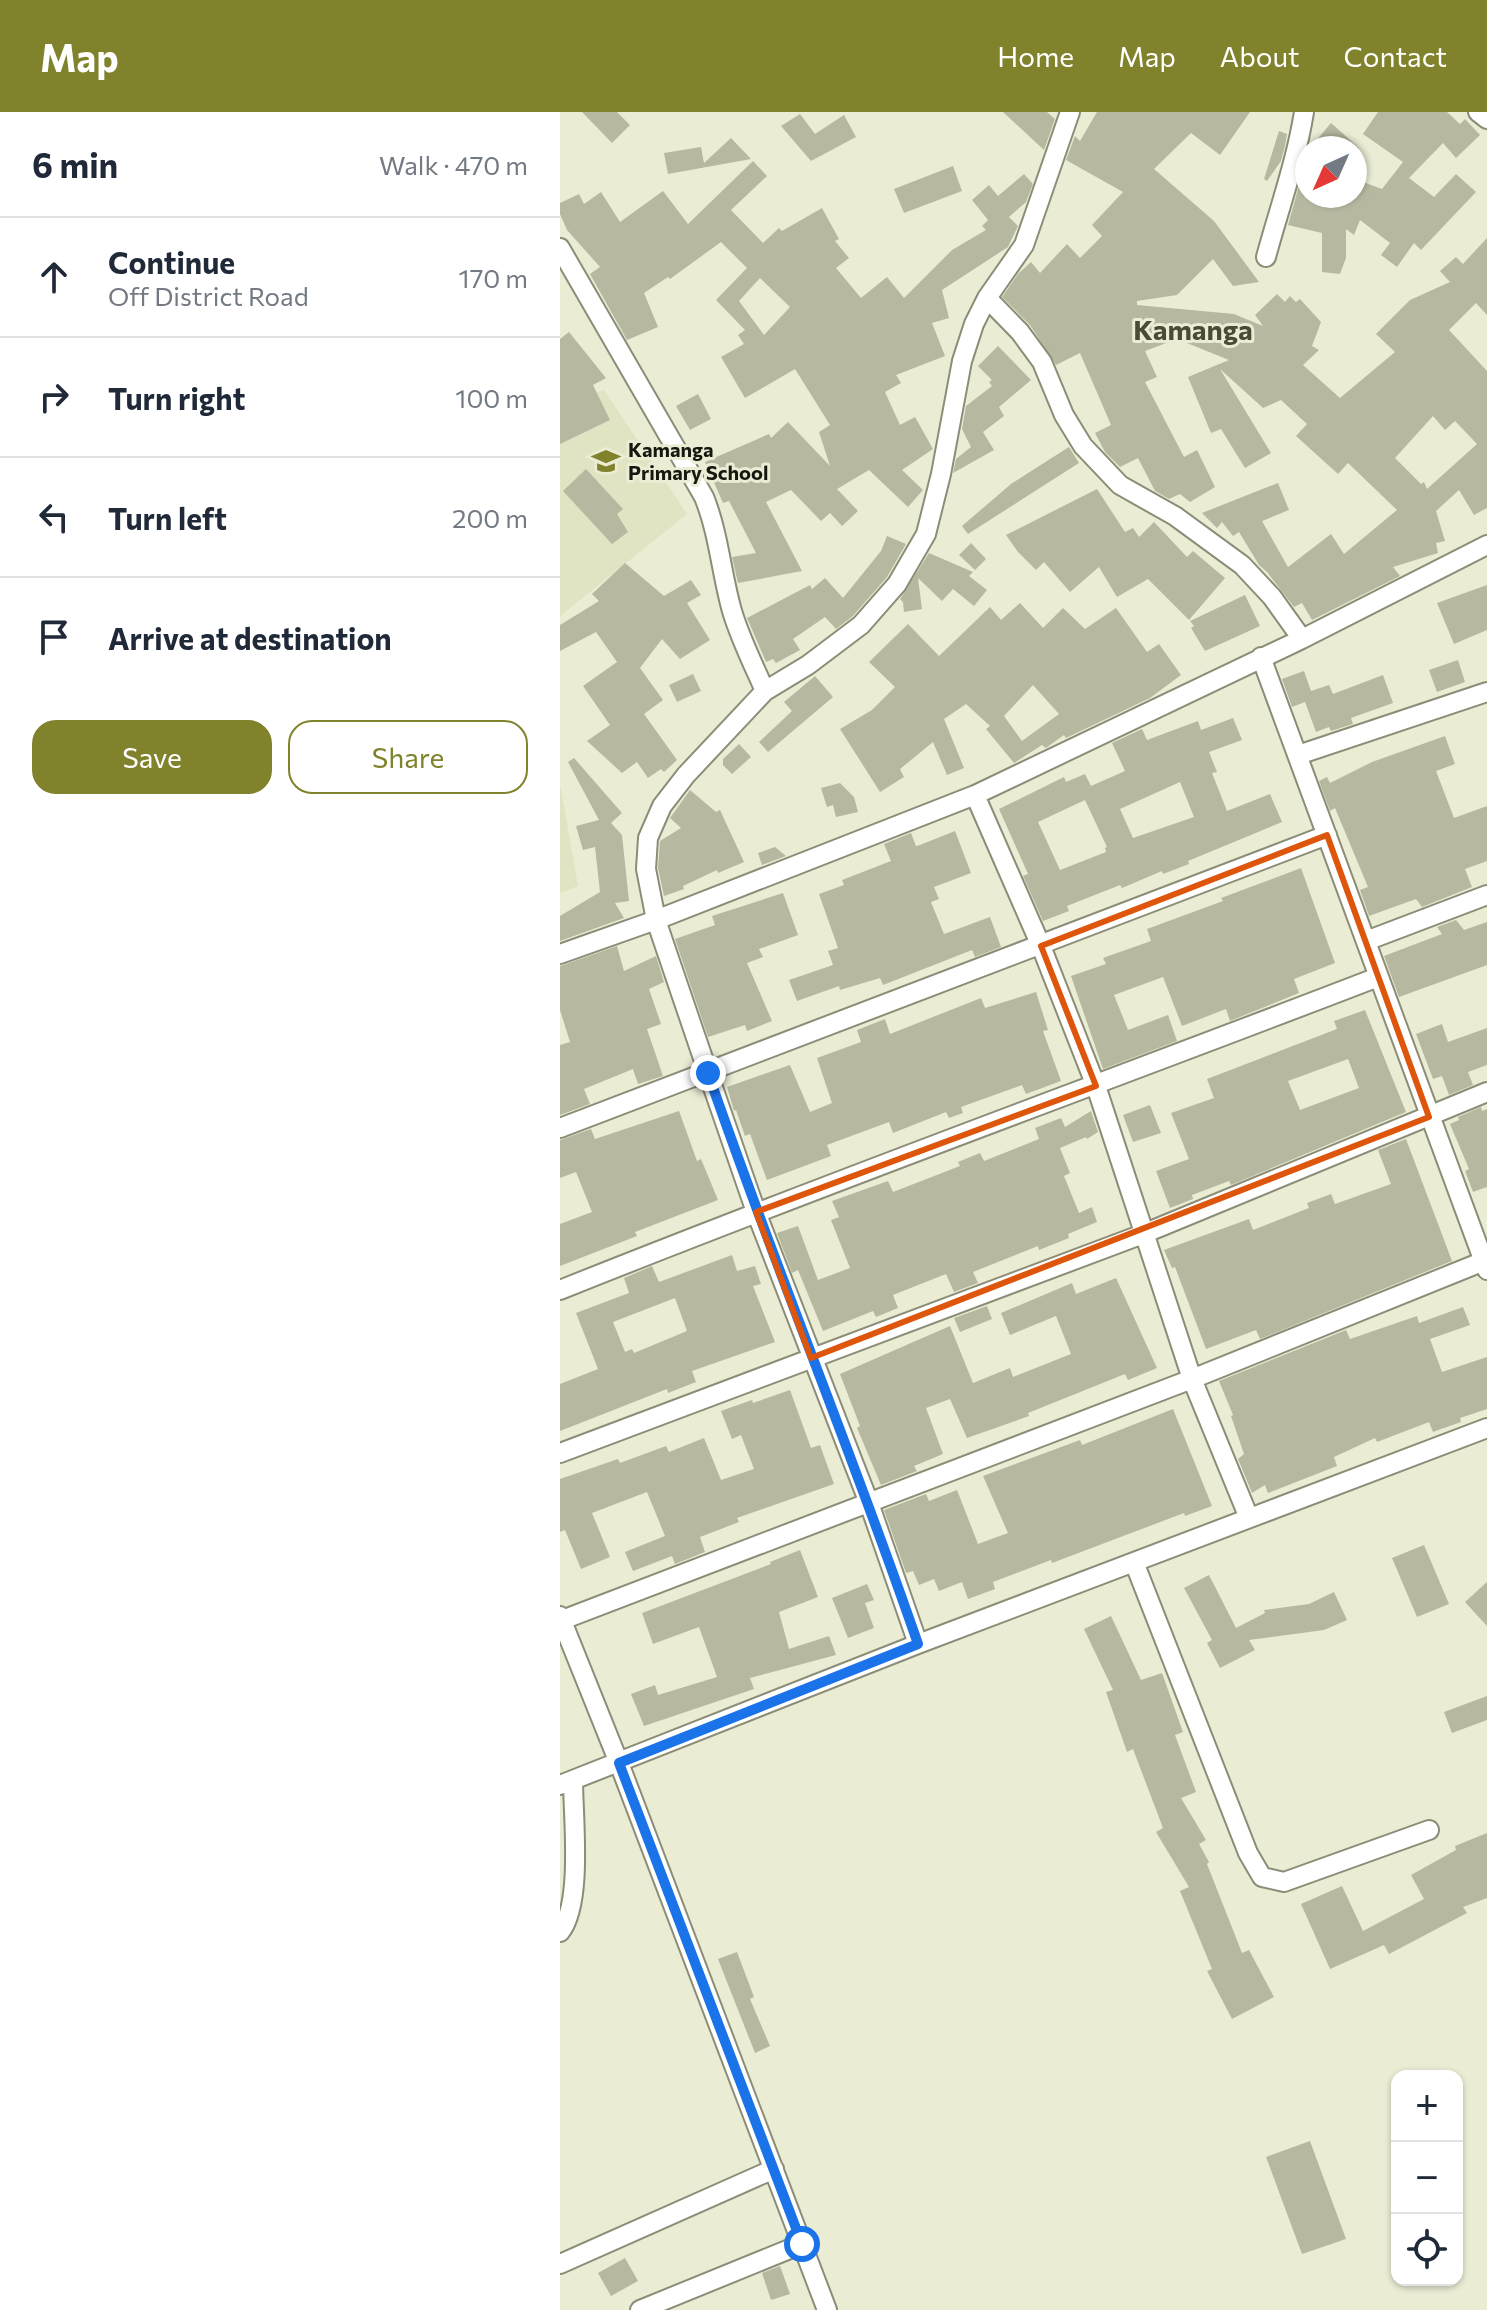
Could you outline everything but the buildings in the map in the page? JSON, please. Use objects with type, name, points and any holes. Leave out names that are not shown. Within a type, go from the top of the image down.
[{"type":"street","points":[[918,1644],[869,1503],[756,1212],[656,920],[646,869],[648,838],[662,806],[686,775],[765,691],[808,665],[861,625],[897,584],[926,534],[941,474],[962,361],[974,324],[987,298],[1024,245],[1070,112]]},
{"type":"street","points":[[1266,257],[1297,153],[1304,112]]},
{"type":"street","points":[[1478,112],[1487,119]]},
{"type":"street","points":[[560,248],[704,497],[715,523],[732,610],[765,691]]},
{"type":"street","points":[[987,298],[1020,332],[1042,362],[1064,415],[1083,446],[1120,485],[1175,516],[1242,565],[1272,597],[1302,639]]},
{"type":"street","points":[[560,954],[656,920],[975,795],[1302,639],[1487,545]]},
{"type":"street","points":[[827,2310],[561,1618],[1485,1266],[1261,657]]},
{"type":"street","points":[[1298,755],[1487,692]]},
{"type":"street","points":[[975,795],[1041,946],[1096,1086],[1192,1379],[1249,1518]]},
{"type":"street","points":[[560,1128],[1327,835]]},
{"type":"street","points":[[1366,941],[1487,895]]},
{"type":"street","points":[[560,1290],[756,1212],[1378,977]]},
{"type":"street","points":[[560,1453],[1143,1234],[1487,1092]]},
{"type":"street","points":[[560,1932],[565,1926],[575,1888],[566,1782],[918,1644],[1487,1428]]},
{"type":"street","points":[[1134,1562],[1248,1853],[1262,1877],[1284,1882],[1429,1830]]},
{"type":"street","points":[[560,2264],[774,2169]]},
{"type":"street","points":[[640,2310],[802,2244]]},
{"type":"highlighted area","points":[[1327,835],[1429,1117],[811,1358],[756,1212],[1096,1086],[1041,946]]},
{"type":"shaded area","name":"Kamanga Primary School","points":[[604,390],[687,514],[560,616],[560,407]]},
{"type":"shaded area","points":[[560,784],[578,886],[560,893]]},
{"type":"place","name":"Kamanga Primary School","points":[[606,461]]},
{"type":"district","name":"Kamanga","points":[[1193,330]]},
{"type":"route","points":[[708,1073],[756,1212],[869,1503],[918,1644],[619,1763],[802,2244]]}]
